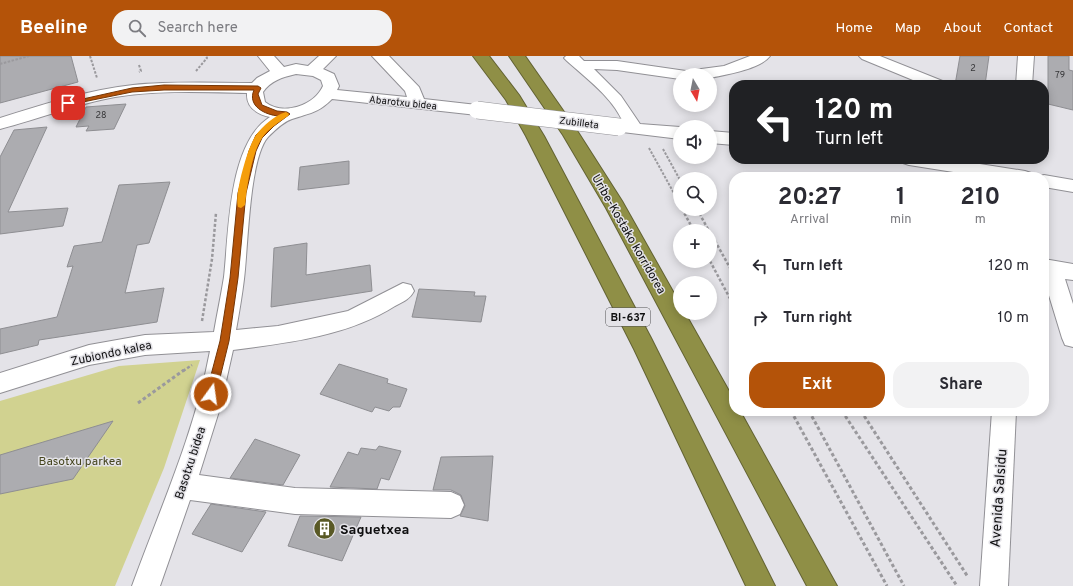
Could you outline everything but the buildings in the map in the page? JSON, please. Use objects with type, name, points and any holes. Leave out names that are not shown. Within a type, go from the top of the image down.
[{"type":"highway","name":"BI-637","points":[[481,56],[513,99],[550,164],[643,345],[761,586]]},
{"type":"highway","name":"Uribe-Kostako korridorea","points":[[518,56],[570,133],[615,206],[729,414]]},
{"type":"highway","name":"Uribe-Kostako korridorea","points":[[730,416],[823,586]]},
{"type":"street","points":[[266,56],[280,73]]},
{"type":"street","points":[[312,70],[328,56]]},
{"type":"street","points":[[380,56],[413,90],[417,103]]},
{"type":"street","points":[[717,72],[737,67],[762,56]]},
{"type":"street","points":[[867,56],[927,80]]},
{"type":"street","points":[[1024,80],[1026,56]]},
{"type":"street","points":[[575,61],[599,63],[660,74],[673,75]]},
{"type":"street","points":[[575,61],[621,106],[631,120],[627,127]]},
{"type":"street","points":[[296,69],[312,70],[325,75],[330,81],[332,87],[323,102],[312,108],[287,114],[276,114],[259,106],[256,101],[255,94],[264,81],[280,73],[296,69]]},
{"type":"street","points":[[0,124],[54,106],[132,90],[164,88],[258,88]]},
{"type":"street","name":"Abarotxu bidea","points":[[329,94],[477,110]]},
{"type":"street","name":"Zubilleta","points":[[477,110],[673,132]]},
{"type":"street","name":"Basotxu bidea","points":[[146,586],[208,408],[209,341],[234,278],[242,193],[252,151],[259,136],[271,124],[287,114]]},
{"type":"street","points":[[717,138],[729,139]]},
{"type":"street","points":[[952,164],[1021,172]]},
{"type":"street","points":[[1049,182],[1073,186]]},
{"type":"street","points":[[1049,268],[1073,272]]},
{"type":"street","points":[[1049,273],[1073,338]]},
{"type":"street","name":"Zubiondo kalea","points":[[0,383],[89,355],[145,345],[278,335],[351,319],[372,310],[403,291]]},
{"type":"street","name":"Avenida Salsidu","points":[[994,586],[1004,416]]},
{"type":"street","points":[[182,486],[295,501],[451,505]]},
{"type":"path","points":[[0,64],[29,56]]},
{"type":"path","points":[[90,56],[98,84]]},
{"type":"path","points":[[193,75],[207,58],[206,56]]},
{"type":"path","points":[[647,144],[673,192]]},
{"type":"path","points":[[662,148],[676,172]]},
{"type":"path","points":[[138,403],[200,360],[209,341],[212,259],[216,210]]},
{"type":"path","points":[[717,245],[729,266]]},
{"type":"path","points":[[714,268],[729,297]]},
{"type":"path","points":[[794,416],[887,586]]},
{"type":"path","points":[[812,416],[904,586]]},
{"type":"path","points":[[845,416],[957,586]]},
{"type":"path","points":[[864,416],[961,564]]},
{"type":"green space","name":"Basotxu parkea","points":[[200,360],[164,468],[115,586],[0,586],[0,401],[119,366]]},
{"type":"slow traffic","points":[[241,205],[243,188],[252,151],[259,136],[271,124],[286,114]]},
{"type":"place","name":"Saguetxea","points":[[325,529]]},
{"type":"route","points":[[68,103],[132,90],[164,88],[258,88],[255,94],[256,101],[259,106],[266,111],[276,114],[287,114],[271,124],[259,136],[252,151],[242,193],[234,278],[224,341],[211,394]]}]
